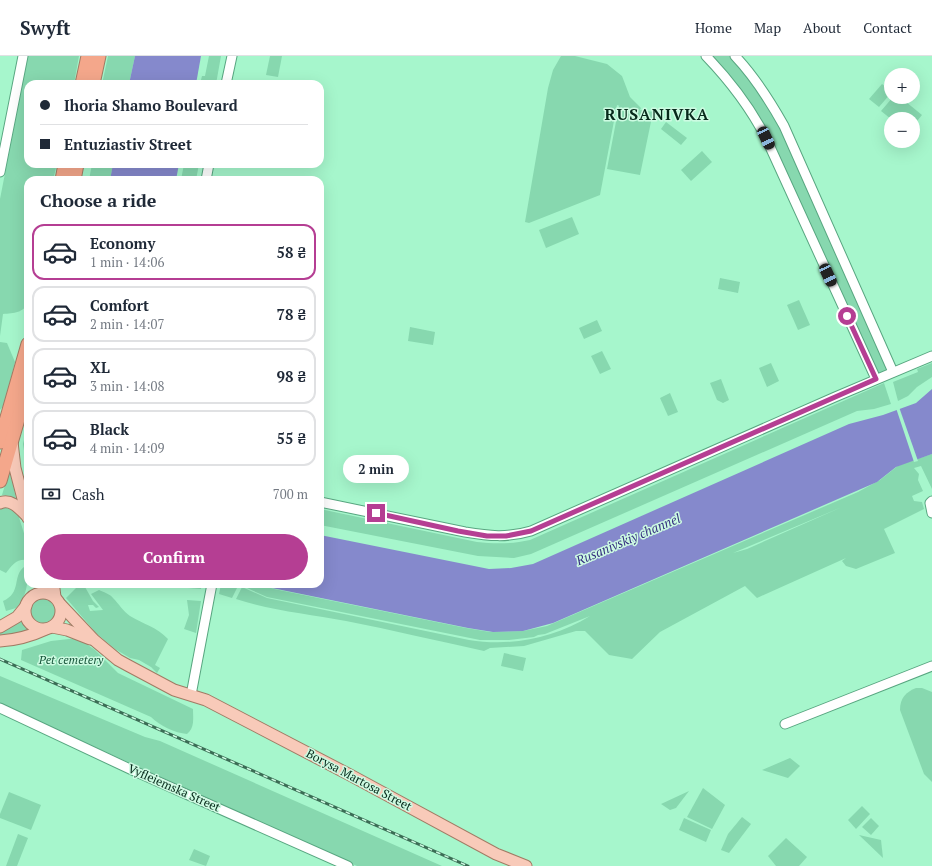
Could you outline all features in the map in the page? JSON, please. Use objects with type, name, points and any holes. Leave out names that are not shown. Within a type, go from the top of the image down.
[{"type":"highway","points":[[83,80],[88,56]]},
{"type":"highway","points":[[94,80],[99,56]]},
{"type":"highway","points":[[0,481],[6,442],[22,387],[24,373]]},
{"type":"main road","points":[[0,416],[22,387]]},
{"type":"main road","points":[[6,442],[16,468],[24,501]]},
{"type":"main road","points":[[0,503],[3,501],[10,502],[24,513]]},
{"type":"main road","points":[[33,588],[25,612],[30,623],[40,629],[49,628]]},
{"type":"main road","points":[[0,641],[20,639],[32,635],[49,628],[59,620],[61,609],[54,588]]},
{"type":"main road","points":[[0,627],[17,617],[28,602],[40,593],[45,593],[57,600]]},
{"type":"main road","name":"Borysa Martosa Street","points":[[57,600],[94,640],[109,653],[129,666],[174,690],[206,700],[234,714],[496,854],[526,866]]},
{"type":"main road","name":"Borysa Martosa Street","points":[[49,628],[67,630],[94,640]]},
{"type":"street","points":[[0,172],[23,56]]},
{"type":"street","points":[[227,80],[232,56]]},
{"type":"street","points":[[706,56],[723,74],[755,117],[876,379]]},
{"type":"street","points":[[735,56],[758,83],[784,126],[893,372]]},
{"type":"street","points":[[324,503],[487,536],[517,535],[531,531],[876,379],[932,356]]},
{"type":"street","points":[[931,502],[932,513]]},
{"type":"street","points":[[191,695],[211,588]]},
{"type":"street","points":[[785,724],[932,666]]},
{"type":"street","name":"Vyfleiemska Street","points":[[0,708],[132,770],[348,866]]},
{"type":"green space","points":[[28,56],[79,56],[75,80],[24,80],[24,168],[56,168],[54,176],[24,176],[24,308],[15,313],[3,314],[0,336],[0,199]]},
{"type":"green space","points":[[108,56],[135,56],[130,80],[103,80]]},
{"type":"green space","points":[[209,56],[221,56],[217,80],[201,80],[202,76],[205,76]]},
{"type":"green space","points":[[270,56],[282,56],[278,77],[266,75]]},
{"type":"green space","points":[[561,56],[575,56],[607,64],[622,76],[630,97],[641,108],[640,110],[653,112],[640,175],[607,169],[620,106],[617,105],[600,195],[529,223],[525,222],[548,88],[553,70]]},
{"type":"green space","points":[[706,56],[735,56],[772,105],[893,372],[876,379],[766,138]]},
{"type":"green space","points":[[882,84],[884,86],[884,101],[879,107],[869,99]]},
{"type":"green space","points":[[887,104],[909,104],[918,112],[884,112],[884,113],[881,111]]},
{"type":"green space","points":[[666,122],[687,138],[681,145],[661,129]]},
{"type":"green space","points":[[702,151],[712,162],[691,181],[681,170]]},
{"type":"green space","points":[[91,168],[112,168],[111,176],[90,176]]},
{"type":"green space","points":[[183,168],[198,168],[197,176],[182,176]]},
{"type":"green space","points":[[572,217],[579,234],[546,248],[539,230]]},
{"type":"green space","points":[[720,278],[740,282],[738,293],[718,289]]},
{"type":"green space","points":[[799,300],[810,325],[798,330],[787,305]]},
{"type":"green space","points":[[597,320],[602,331],[584,339],[579,328]]},
{"type":"green space","points":[[410,327],[435,332],[433,345],[408,341]]},
{"type":"green space","points":[[0,342],[7,343],[15,362],[4,405],[0,410]]},
{"type":"green space","points":[[602,351],[611,369],[600,374],[591,356]]},
{"type":"green space","points":[[771,363],[779,381],[767,387],[759,368]]},
{"type":"green space","points":[[932,363],[932,377],[917,387],[908,396],[898,401],[893,382],[918,372],[917,369]]},
{"type":"green space","points":[[721,379],[729,400],[723,403],[717,400],[710,383]]},
{"type":"green space","points":[[884,383],[891,404],[874,409],[857,411],[531,554],[514,558],[478,556],[324,526],[324,510],[477,542],[504,543],[530,540]]},
{"type":"green space","points":[[670,393],[678,412],[668,416],[660,398]]},
{"type":"green space","points":[[932,454],[932,489],[921,466],[914,468],[919,474],[918,480],[923,491],[912,496],[914,501],[922,502],[924,509],[884,529],[895,553],[856,569],[846,566],[842,561],[846,558],[757,598],[745,586],[660,632],[632,659],[609,655],[585,631],[576,631],[524,646],[490,648],[484,651],[363,624],[277,609],[236,599],[242,588],[244,588],[267,598],[469,640],[501,642],[532,639],[562,630],[590,616],[534,637],[509,640],[480,640],[267,597],[247,588],[271,588],[490,632],[523,631],[547,626],[858,492],[880,480],[899,465]],"holes":[[[842,507],[747,549],[733,553]]]},
{"type":"green space","points":[[372,466],[385,469],[383,481],[369,478]]},
{"type":"green space","points":[[10,468],[16,499],[11,496],[2,495]]},
{"type":"green space","points":[[3,505],[17,511],[24,533],[24,560],[18,561],[6,573],[0,570],[0,509]]},
{"type":"green space","points":[[24,567],[24,588],[26,588],[25,594],[20,604],[16,608],[6,611],[3,601],[13,594],[20,571]]},
{"type":"green space","points":[[76,588],[86,588],[93,601],[99,607],[96,608],[93,605],[88,605],[90,611],[103,610],[91,594],[99,590],[112,597],[130,616],[164,635],[168,639],[155,665],[160,668],[157,673],[151,667],[139,660],[130,658],[115,649],[96,633],[66,598]]},
{"type":"green space","points":[[220,588],[237,588],[232,598],[219,594]]},
{"type":"green space","points":[[43,597],[53,601],[57,611],[53,621],[43,625],[33,621],[29,611],[33,601]]},
{"type":"green space","points":[[187,600],[201,601],[196,633],[184,629],[189,615]]},
{"type":"green space","points":[[21,618],[22,623],[33,631],[0,637],[0,631]]},
{"type":"green space","name":"Pet cemetery","points":[[78,638],[95,650],[118,673],[193,709],[193,723],[190,732],[187,734],[173,731],[151,717],[21,660],[22,650],[51,641]]},
{"type":"green space","points":[[504,653],[526,658],[523,671],[501,666]]},
{"type":"green space","points":[[0,676],[145,737],[160,741],[442,866],[357,866],[0,704]]},
{"type":"green space","points":[[916,688],[922,688],[932,692],[932,782],[924,774],[900,710],[901,702],[904,696],[909,691]]},
{"type":"green space","points":[[790,758],[800,766],[788,778],[762,770]]},
{"type":"green space","points":[[703,788],[725,805],[712,829],[687,817]]},
{"type":"green space","points":[[689,791],[676,808],[670,810],[661,804]]},
{"type":"green space","points":[[9,792],[41,805],[31,830],[0,818],[0,814]]},
{"type":"green space","points":[[862,806],[870,814],[856,829],[848,820]]},
{"type":"green space","points":[[742,817],[751,824],[729,853],[721,850],[728,834]]},
{"type":"green space","points":[[684,818],[711,830],[706,842],[679,830]]},
{"type":"green space","points":[[871,818],[879,826],[871,835],[862,827]]},
{"type":"green space","points":[[18,834],[28,838],[17,866],[6,866]]},
{"type":"green space","points":[[859,835],[881,840],[883,858]]},
{"type":"green space","points":[[786,838],[807,857],[799,866],[776,866],[768,856]]},
{"type":"green space","points":[[194,849],[210,856],[206,866],[189,860]]},
{"type":"water","points":[[135,56],[201,56],[197,80],[130,80]]},
{"type":"water","points":[[112,168],[178,168],[177,176],[111,176]]},
{"type":"water","name":"Rusanivskiy channel","points":[[932,389],[932,454],[896,467],[877,482],[553,623],[523,631],[493,632],[272,588],[324,588],[324,536],[489,569],[511,568],[533,564],[849,424],[883,415],[916,403]]},
{"type":"pier","points":[[899,407],[918,461],[914,462],[896,408]]},
{"type":"railway","points":[[0,659],[468,866]]},
{"type":"district","name":"RUSANIVKA","points":[[657,114]]},
{"type":"route","points":[[376,513],[487,536],[517,535],[531,531],[876,379],[847,316]]}]
